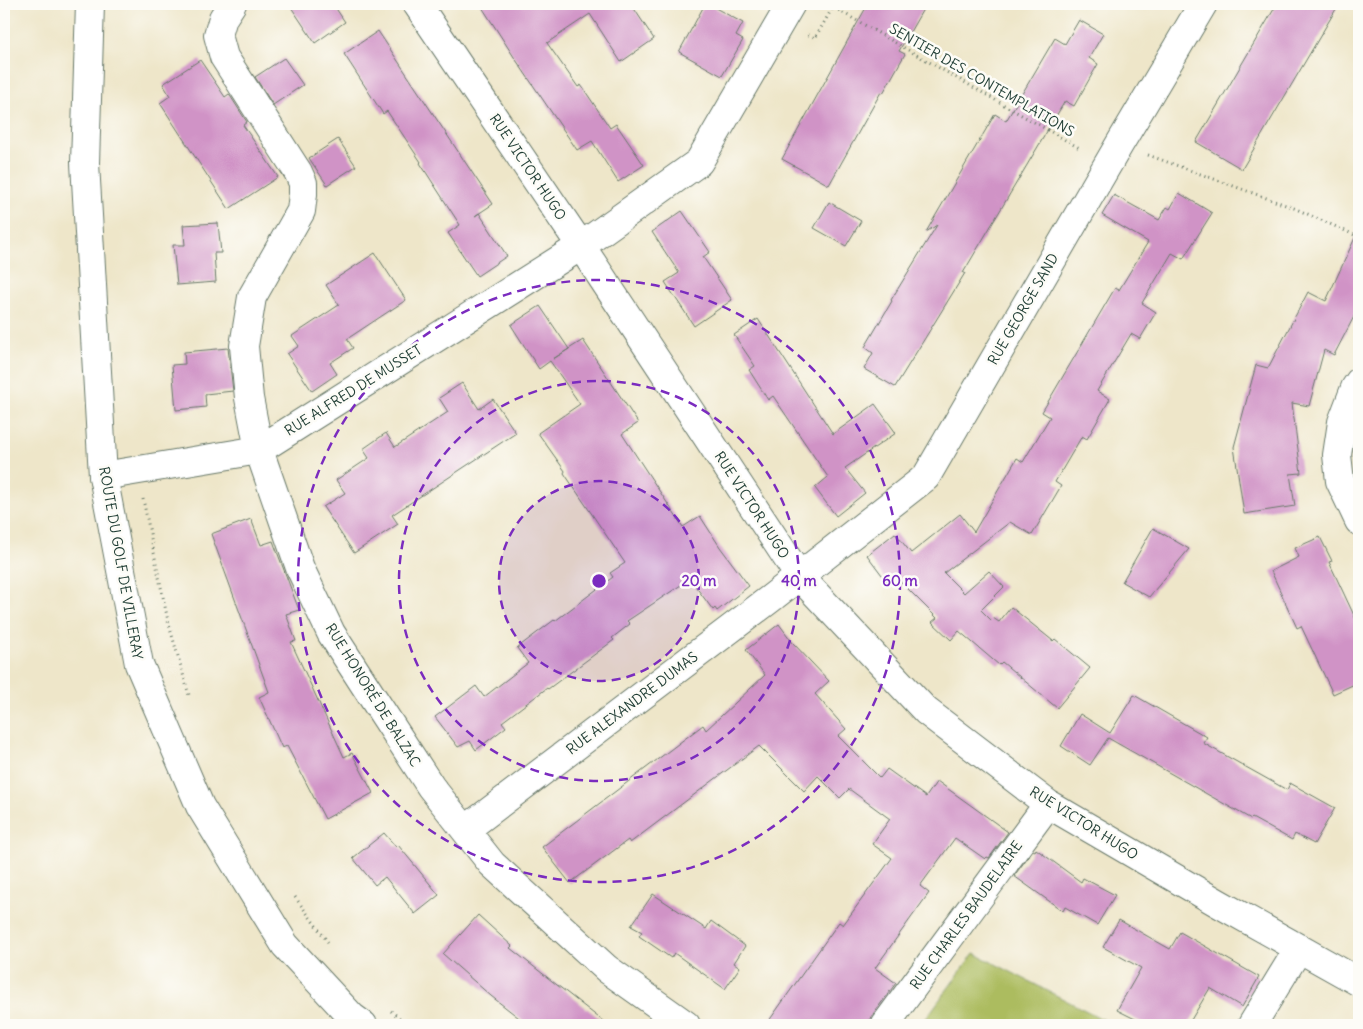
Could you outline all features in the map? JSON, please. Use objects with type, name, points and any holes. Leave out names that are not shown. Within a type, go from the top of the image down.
[{"type":"street","name":"ROUTE DU GOLF DE VILLERAY","points":[[90,4],[85,163],[103,476],[139,664],[200,806],[285,945],[352,1018],[362,1025]]},
{"type":"street","name":"RUE HONORÉ DE BALZAC","points":[[232,4],[223,18],[218,35],[224,57],[298,172],[303,183],[301,211],[252,297],[244,346],[259,450],[300,568],[331,633],[431,787],[492,864],[607,969],[686,1025]]},
{"type":"street","name":"RUE VICTOR HUGO","points":[[417,4],[581,246],[799,576],[926,712],[1048,804],[1359,982]]},
{"type":"street","name":"RUE GEORGE SAND","points":[[799,576],[926,477],[1203,4]]},
{"type":"street","name":"RUE ALFRED DE MUSSET","points":[[103,476],[259,450],[581,246],[699,162],[786,12]]},
{"type":"street","points":[[1359,382],[1342,422],[1336,455],[1340,481],[1359,521]]},
{"type":"street","name":"RUE ALEXANDRE DUMAS","points":[[465,830],[799,576]]},
{"type":"street","name":"RUE CHARLES BAUDELAIRE","points":[[885,1025],[1048,804]]},
{"type":"street","points":[[1252,1025],[1299,948]]},
{"type":"path","name":"SENTIER DES CONTEMPLATIONS","points":[[786,12],[815,38],[833,8],[1081,149],[1119,145],[1294,208],[1359,237]]},
{"type":"path","points":[[137,471],[168,621],[190,697]]},
{"type":"path","points":[[292,893],[330,946]]},
{"type":"path","points":[[386,1006],[408,1025]]},
{"type":"green space","points":[[974,953],[1114,1025],[921,1025]]},
{"type":"building","points":[[289,4],[333,4],[345,22],[315,43]]},
{"type":"building","points":[[480,4],[631,4],[654,39],[621,62],[590,14],[547,43],[578,87],[581,85],[610,128],[616,124],[644,165],[618,182],[592,141],[577,150]]},
{"type":"building","points":[[705,4],[743,23],[736,36],[743,40],[722,76],[679,52]]},
{"type":"building","points":[[868,4],[926,4],[899,51],[905,54],[883,93],[881,92],[829,185],[782,159]]},
{"type":"building","points":[[1277,4],[1339,4],[1242,169],[1196,142]]},
{"type":"building","points":[[1079,20],[1103,34],[1089,58],[1098,64],[1074,106],[1065,101],[963,273],[965,273],[895,387],[864,369],[873,353],[865,347],[937,225],[926,232],[995,114],[1006,121],[1055,38],[1065,44]]},
{"type":"building","points":[[378,31],[493,204],[479,213],[507,256],[477,276],[448,233],[460,225],[387,111],[383,114],[344,54]]},
{"type":"building","points":[[284,58],[303,85],[273,105],[255,77]]},
{"type":"building","points":[[200,60],[225,97],[229,94],[247,122],[243,125],[278,177],[229,209],[160,103],[170,96],[163,84]]},
{"type":"building","points":[[338,139],[356,166],[327,185],[309,158]]},
{"type":"building","points":[[1179,193],[1212,213],[1183,259],[1172,253],[1142,303],[1156,312],[1140,339],[1131,334],[1097,391],[1110,399],[1087,439],[1082,436],[1055,482],[1061,486],[1032,535],[1010,522],[944,573],[964,593],[989,571],[1004,587],[981,610],[991,620],[993,618],[999,622],[1011,607],[1053,641],[1055,639],[1090,668],[1057,708],[1002,662],[999,665],[959,631],[951,640],[932,622],[937,618],[896,577],[888,583],[867,555],[895,533],[911,553],[960,514],[974,532],[1017,458],[1023,462],[1050,417],[1042,412],[1115,288],[1119,290],[1148,242],[1102,215],[1114,195],[1159,220],[1167,207],[1170,209]]},
{"type":"building","points":[[829,202],[861,221],[846,246],[814,228]]},
{"type":"building","points":[[682,211],[710,252],[703,257],[732,300],[694,326],[665,282],[679,273],[652,232]]},
{"type":"building","points":[[218,223],[221,253],[214,253],[216,282],[177,285],[173,245],[185,245],[183,225]]},
{"type":"building","points":[[1359,229],[1359,307],[1334,355],[1324,350],[1309,406],[1292,403],[1301,473],[1290,474],[1295,506],[1244,514],[1234,447],[1256,365],[1268,368],[1308,292],[1326,301]]},
{"type":"building","points":[[375,253],[406,300],[347,339],[353,348],[330,363],[337,374],[312,391],[287,354],[299,346],[292,336],[339,305],[326,285]]},
{"type":"building","points":[[540,306],[569,349],[583,340],[638,423],[622,434],[683,527],[700,516],[749,586],[717,611],[715,608],[713,610],[690,579],[627,621],[630,624],[612,638],[614,640],[502,722],[506,727],[476,750],[470,741],[458,747],[435,717],[476,686],[484,697],[528,663],[517,648],[613,577],[610,573],[625,563],[538,433],[580,404],[550,361],[539,369],[511,325]]},
{"type":"building","points":[[758,319],[833,434],[875,404],[896,433],[845,468],[865,493],[836,516],[815,488],[828,477],[773,396],[768,400],[749,370],[755,366],[734,335]]},
{"type":"building","points":[[228,348],[233,391],[205,394],[206,407],[176,410],[172,365],[185,364],[184,352]]},
{"type":"building","points":[[462,383],[479,409],[493,399],[516,433],[392,515],[398,524],[354,553],[323,507],[345,493],[336,480],[369,458],[363,449],[386,433],[395,447],[448,412],[439,398]]},
{"type":"building","points":[[251,519],[261,545],[273,541],[299,610],[286,614],[296,641],[291,642],[344,757],[352,753],[373,793],[325,819],[287,746],[282,748],[259,697],[269,692],[211,534]]},
{"type":"building","points":[[1153,528],[1189,549],[1149,597],[1122,582]]},
{"type":"building","points":[[1320,537],[1332,561],[1329,562],[1359,626],[1359,682],[1333,694],[1301,626],[1297,628],[1271,571],[1299,557],[1295,548]]},
{"type":"building","points":[[779,624],[793,643],[829,681],[815,694],[846,729],[838,736],[880,778],[887,769],[926,797],[937,781],[1008,832],[989,858],[985,859],[955,838],[920,886],[929,893],[875,968],[896,983],[865,1025],[766,1025],[839,922],[843,925],[892,858],[872,844],[890,819],[849,789],[840,798],[818,776],[804,791],[759,746],[630,843],[628,840],[570,883],[542,847],[703,725],[706,730],[765,675],[746,650]]},
{"type":"building","points":[[1134,695],[1207,737],[1203,743],[1287,790],[1290,783],[1335,808],[1314,844],[1295,834],[1292,840],[1251,819],[1108,738],[1090,765],[1061,746],[1080,714],[1110,733]]},
{"type":"building","points":[[384,833],[396,847],[398,845],[439,895],[415,914],[385,877],[375,885],[353,858]]},
{"type":"building","points":[[1036,849],[1081,882],[1083,878],[1115,895],[1097,925],[1065,907],[1063,911],[1014,876],[1033,850],[1035,851]]},
{"type":"building","points":[[653,894],[706,929],[711,921],[745,946],[734,963],[740,967],[725,989],[674,953],[671,958],[639,936],[642,932],[631,926]]},
{"type":"building","points":[[478,915],[512,946],[510,948],[608,1025],[528,1025],[491,996],[443,954]]},
{"type":"building","points":[[1119,920],[1170,949],[1180,932],[1259,977],[1242,1007],[1210,988],[1188,1025],[1147,1025],[1117,1010],[1141,968],[1103,947]]}]
